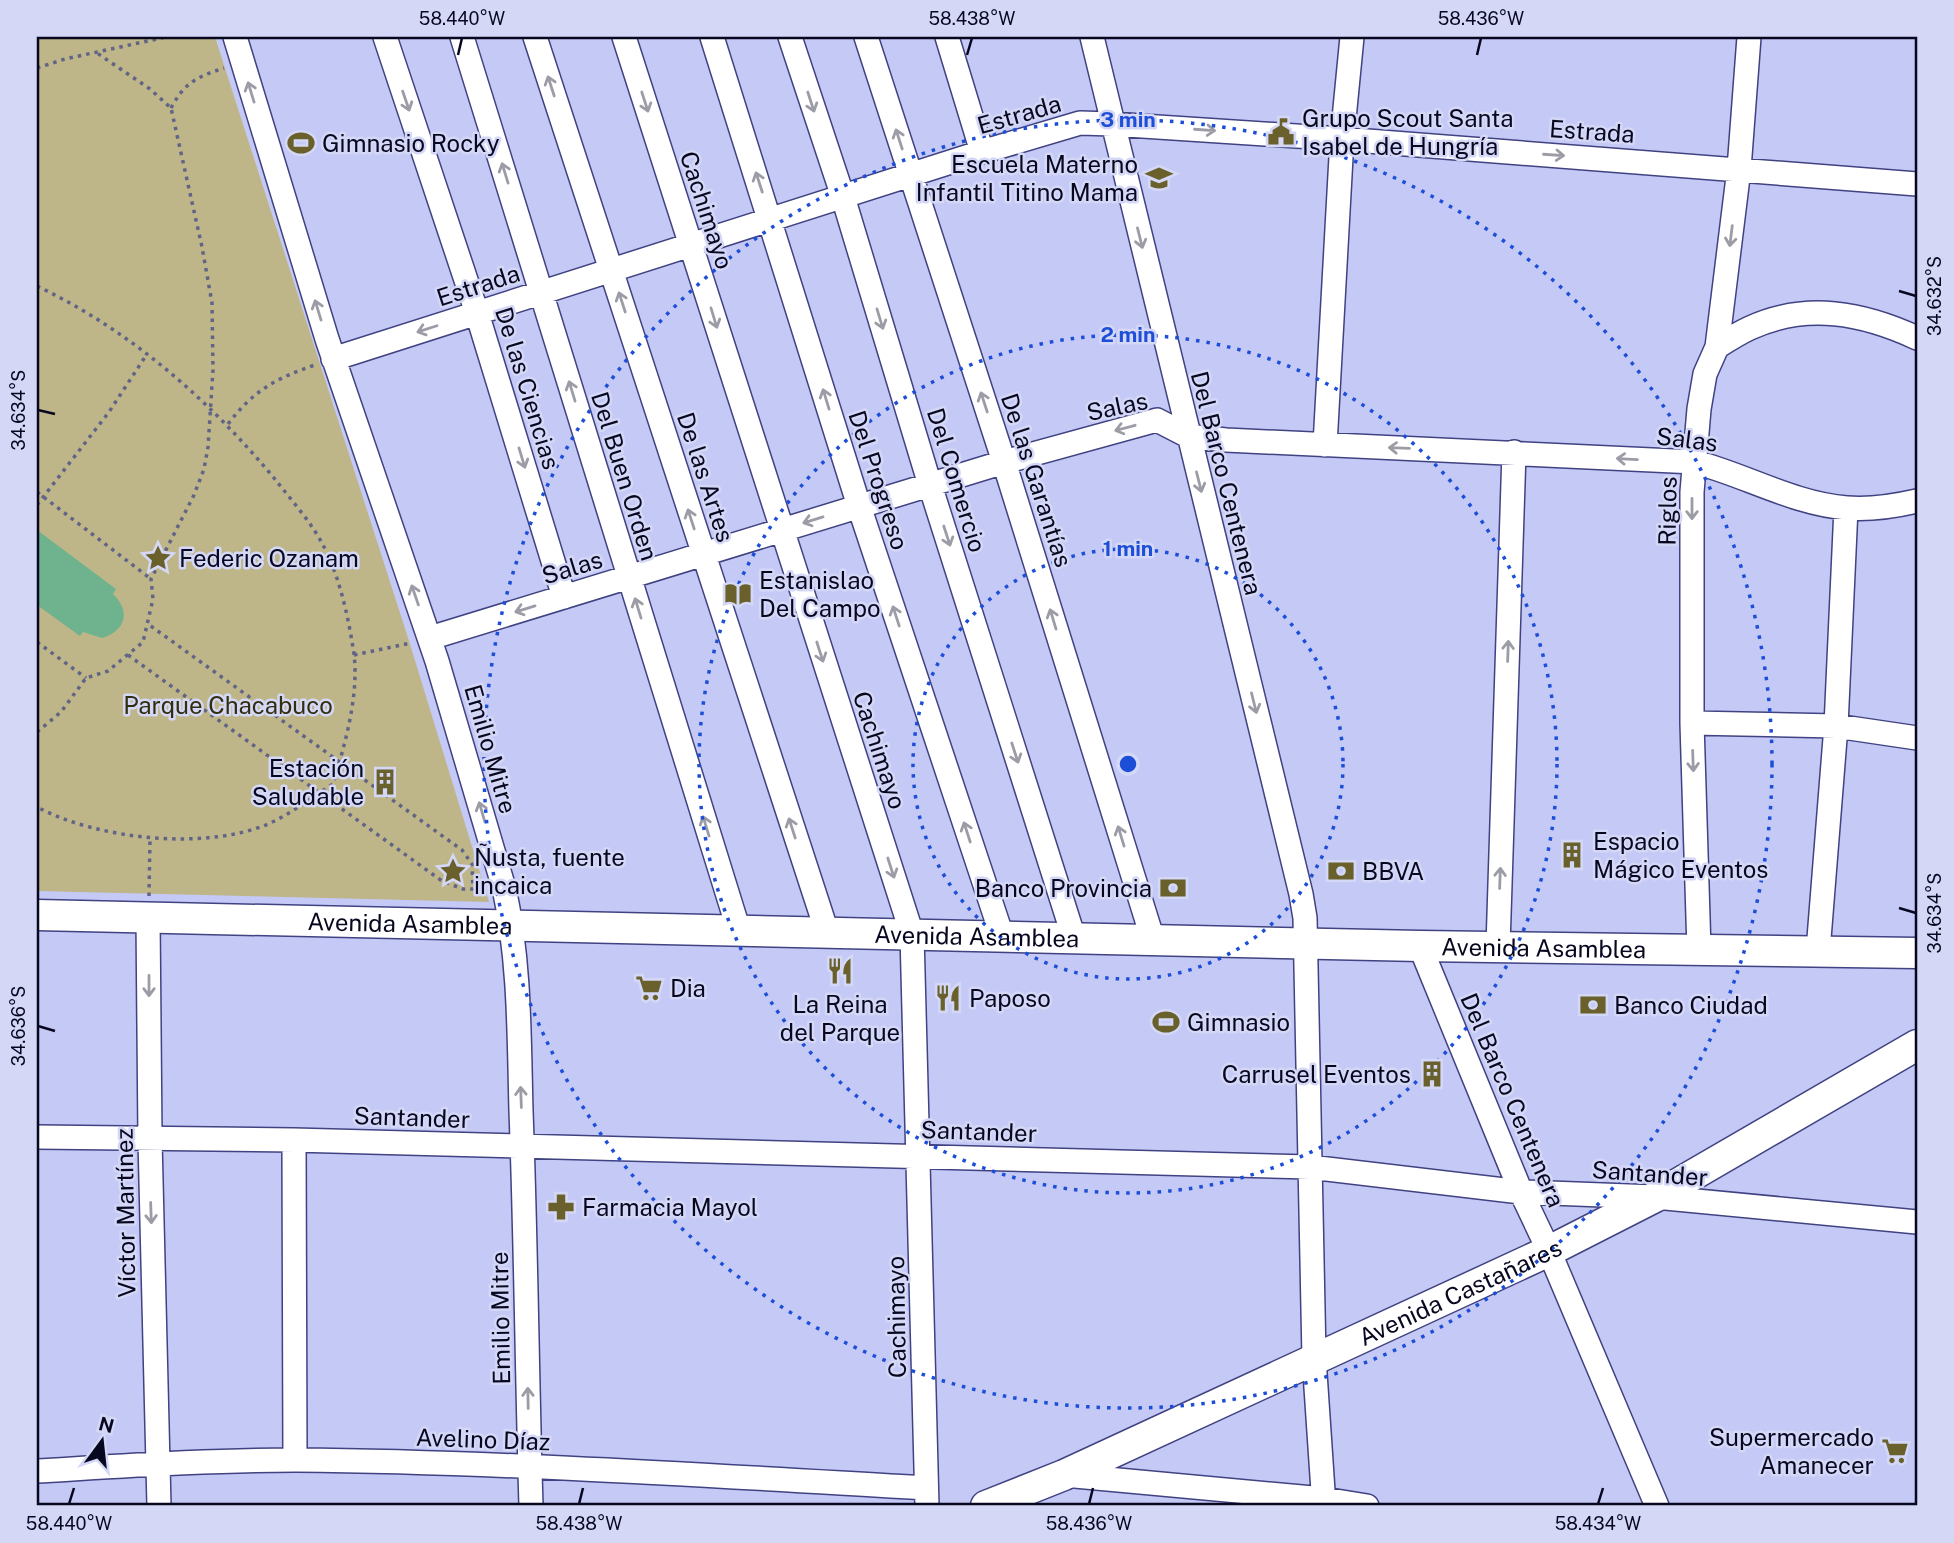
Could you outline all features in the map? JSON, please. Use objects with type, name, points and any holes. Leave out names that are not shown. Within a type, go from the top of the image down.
[{"type":"main road","name":"Avenida Asamblea","points":[[37,915],[1420,946],[1917,953]]},
{"type":"main road","name":"Avenida Castañares","points":[[986,1506],[1024,1499],[1065,1475],[1549,1251],[1655,1198],[1917,1045]]},
{"type":"street","name":"Emilio Mitre","points":[[234,37],[333,359],[430,638],[500,875],[512,926],[516,957],[531,1506]]},
{"type":"street","name":"De las Ciencias","points":[[385,37],[477,313],[564,597]]},
{"type":"street","name":"Del Buen Orden","points":[[462,37],[738,931]]},
{"type":"street","name":"De las Artes","points":[[535,37],[827,932]]},
{"type":"street","name":"Cachimayo","points":[[624,37],[912,934],[927,1497]]},
{"type":"street","name":"Del Progreso","points":[[712,37],[859,506],[1002,936]]},
{"type":"street","name":"Del Comercio","points":[[790,37],[843,197],[930,485],[1074,938]]},
{"type":"street","name":"De las Garantías","points":[[866,37],[1004,462],[1153,940]]},
{"type":"street","points":[[947,37],[982,152]]},
{"type":"street","name":"Del Barco Centenera","points":[[1092,37],[1305,918],[1314,1358],[1324,1503]]},
{"type":"street","points":[[1325,445],[1342,139],[1352,37]]},
{"type":"street","name":"Riglos","points":[[1699,950],[1692,723],[1692,492],[1699,409],[1705,374],[1717,347],[1739,169],[1749,37]]},
{"type":"street","name":"Estrada","points":[[333,359],[1080,123],[1342,139],[1917,184]]},
{"type":"street","points":[[1717,347],[1749,328],[1782,317],[1823,313],[1875,320],[1917,338]]},
{"type":"street","name":"Salas","points":[[430,638],[1004,462],[1157,419],[1188,436],[1695,463],[1727,471],[1806,500],[1846,508],[1880,507],[1917,501]]},
{"type":"street","points":[[1498,946],[1514,452]]},
{"type":"street","points":[[1818,951],[1836,726],[1846,508]]},
{"type":"street","points":[[1692,723],[1836,726],[1917,738]]},
{"type":"street","name":"Víctor Martínez","points":[[148,918],[150,1140],[159,1506]]},
{"type":"street","name":"Del Barco Centenera","points":[[1420,946],[1521,1192],[1549,1251],[1657,1506]]},
{"type":"street","name":"Santander","points":[[37,1137],[294,1140],[1310,1167],[1521,1192],[1655,1198],[1917,1222]]},
{"type":"street","points":[[294,1140],[295,1460]]},
{"type":"street","name":"Avelino Díaz","points":[[37,1471],[295,1460],[530,1466],[927,1497]]},
{"type":"street","points":[[1065,1475],[1367,1506]]},
{"type":"path","points":[[37,68],[65,59],[166,37]]},
{"type":"path","points":[[37,732],[61,712],[86,678],[108,671],[143,642],[153,599],[151,579],[175,536],[204,469],[208,447],[213,370],[212,303],[171,108],[150,89],[97,53]]},
{"type":"path","points":[[171,108],[187,85],[199,77],[242,63]]},
{"type":"path","points":[[37,286],[123,335],[211,407],[227,425],[297,507],[326,551],[344,604],[354,655],[354,683],[345,743],[333,784],[270,823],[237,835],[150,839],[106,831],[50,814],[37,807]]},
{"type":"path","points":[[37,505],[109,412],[147,354]]},
{"type":"path","points":[[227,425],[265,386],[283,376],[333,359]]},
{"type":"path","points":[[37,492],[151,579]]},
{"type":"path","points":[[128,655],[442,881],[463,889],[473,889],[472,864],[462,850],[148,624]]},
{"type":"path","points":[[354,655],[430,638]]},
{"type":"path","points":[[37,642],[86,678]]},
{"type":"path","points":[[148,918],[150,839]]},
{"type":"green space","name":"Parque Chacabuco","points":[[37,37],[215,37],[409,641],[489,902],[37,891]]},
{"type":"shaded area","points":[[37,530],[116,589],[113,594],[119,600],[124,614],[116,631],[102,638],[83,632],[80,636],[37,605]]},
{"type":"place","name":"Grupo Scout Santa Isabel de Hungría","points":[[1281,132]]},
{"type":"place","name":"Gimnasio Rocky","points":[[301,143]]},
{"type":"place","name":"Escuela Materno Infantil Titino Mama","points":[[1159,178]]},
{"type":"place","name":"Federic Ozanam","points":[[158,558]]},
{"type":"place","name":"Estanislao Del Campo","points":[[738,594]]},
{"type":"place","name":"Estación Saludable","points":[[385,782]]},
{"type":"place","name":"Espacio Mágico Eventos","points":[[1572,855]]},
{"type":"place","name":"Ñusta, fuente incaica","points":[[453,871]]},
{"type":"place","name":"BBVA","points":[[1341,871]]},
{"type":"place","name":"Banco Provincia","points":[[1173,888]]},
{"type":"place","name":"La Reina del Parque","points":[[840,971]]},
{"type":"place","name":"Dia","points":[[649,988]]},
{"type":"place","name":"Paposo","points":[[948,998]]},
{"type":"place","name":"Banco Ciudad","points":[[1593,1005]]},
{"type":"place","name":"Gimnasio","points":[[1166,1022]]},
{"type":"place","name":"Carrusel Eventos","points":[[1432,1074]]},
{"type":"place","name":"Farmacia Mayol","points":[[561,1207]]},
{"type":"place","name":"Supermercado Amanecer","points":[[1895,1451]]}]
